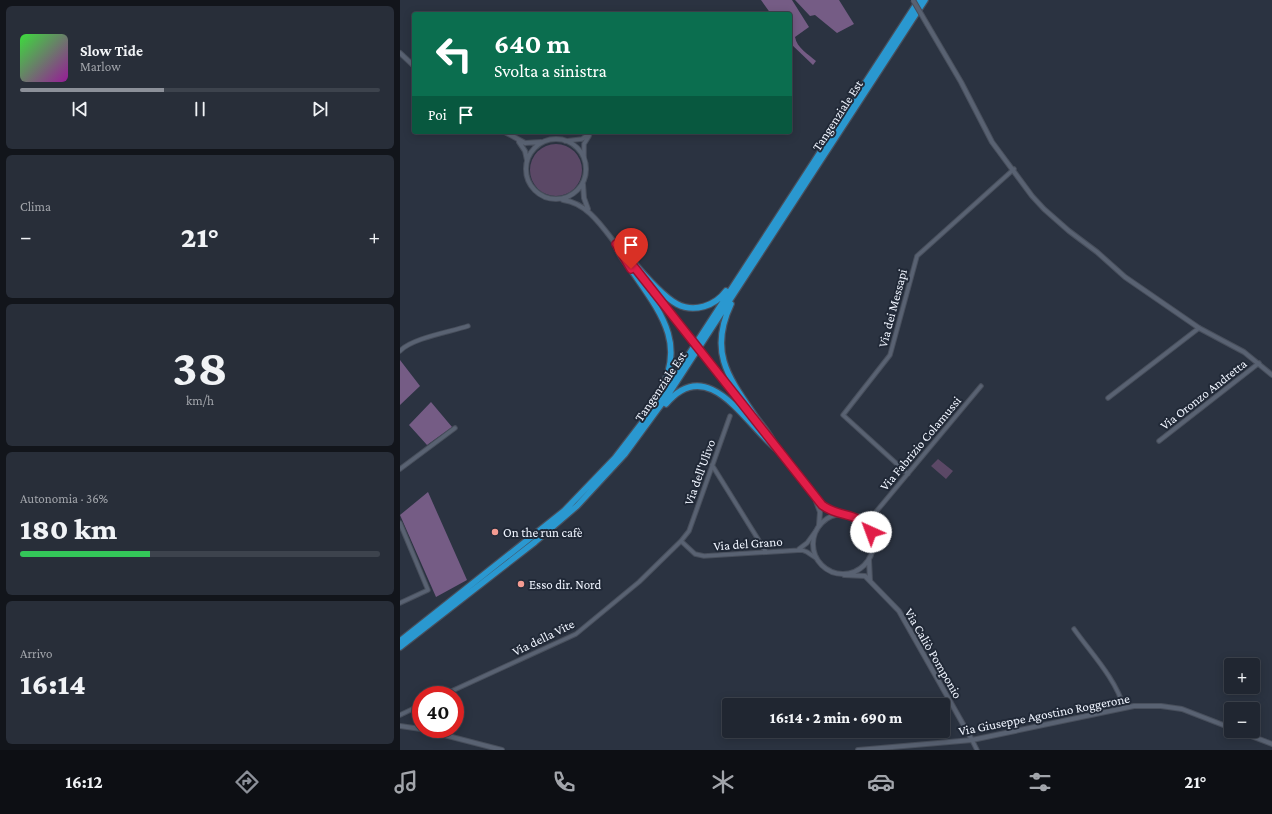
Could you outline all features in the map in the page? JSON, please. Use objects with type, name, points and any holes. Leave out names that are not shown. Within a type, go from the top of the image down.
[{"type":"highway","name":"Tangenziale Est","points":[[400,641],[564,511],[615,458],[638,429],[919,0]]},
{"type":"highway","name":"Tangenziale Est","points":[[400,647],[560,522],[591,492],[638,438],[666,398],[925,0]]},
{"type":"highway","points":[[615,243],[617,243],[671,300],[690,307],[703,307],[718,300],[750,256],[755,252]]},
{"type":"highway","points":[[615,243],[662,318],[671,344],[670,365],[665,382],[638,429]]},
{"type":"highway","points":[[754,263],[727,312],[722,328],[720,345],[727,373],[774,444]]},
{"type":"highway","points":[[638,438],[673,396],[691,388],[704,387],[717,391],[729,401],[778,450]]},
{"type":"street","points":[[913,0],[961,82],[986,132],[1036,200],[1069,231],[1098,252],[1125,277],[1199,328],[1224,340],[1259,363],[1272,375]]},
{"type":"street","points":[[400,53],[412,64]]},
{"type":"street","points":[[508,134],[518,141],[525,151],[528,179],[537,193],[544,197],[578,203],[590,213],[812,493],[826,508],[842,514],[864,517],[875,513]]},
{"type":"street","points":[[518,141],[531,144],[550,140],[582,139],[589,134]]},
{"type":"street","points":[[590,213],[584,198],[583,184],[586,171],[584,144],[591,134]]},
{"type":"street","points":[[565,140],[576,147],[584,158]]},
{"type":"street","points":[[527,162],[536,147],[543,142]]},
{"type":"street","name":"Via dei Messapi","points":[[908,474],[843,415],[890,355],[918,253],[1014,169]]},
{"type":"street","points":[[560,199],[573,194],[583,184]]},
{"type":"street","points":[[400,351],[403,348],[420,341],[468,326]]},
{"type":"street","points":[[1108,398],[1199,328]]},
{"type":"street","name":"Via Oronzo Andretta","points":[[1159,441],[1259,363]]},
{"type":"street","name":"Via Fabrizio Colamussi","points":[[875,513],[981,386]]},
{"type":"street","name":"Via dell'Ulivo","points":[[681,541],[686,535],[730,416]]},
{"type":"street","points":[[400,469],[455,428]]},
{"type":"street","points":[[712,465],[766,552]]},
{"type":"street","points":[[812,493],[820,512],[818,527]]},
{"type":"street","points":[[872,582],[869,577],[869,559],[872,551],[872,522],[875,513]]},
{"type":"street","points":[[794,550],[807,544],[818,527],[828,518],[842,514]]},
{"type":"street","points":[[851,515],[860,519],[867,526],[872,537]]},
{"type":"street","points":[[400,523],[428,590],[400,603]]},
{"type":"street","points":[[815,532],[813,545],[816,558]]},
{"type":"street","name":"Via del Grano","points":[[681,541],[695,554],[704,556],[794,550]]},
{"type":"street","name":"Via della Vite","points":[[463,686],[576,634],[634,587],[681,541]]},
{"type":"street","points":[[794,550],[805,550],[816,558]]},
{"type":"street","name":"Via Caliò Pomponio","points":[[816,558],[829,571],[844,575],[861,575],[872,582],[899,611],[972,740]]},
{"type":"street","points":[[844,575],[859,570],[869,559]]},
{"type":"street","points":[[1074,629],[1112,682],[1124,708]]},
{"type":"street","name":"Via Giuseppe Agostino Roggerone","points":[[858,750],[972,740],[1124,708],[1161,706],[1182,709],[1224,725]]},
{"type":"street","points":[[400,715],[412,709]]},
{"type":"street","points":[[400,726],[412,728]]},
{"type":"street","points":[[456,738],[502,750]]},
{"type":"street","points":[[1256,738],[1272,744]]},
{"type":"street","points":[[972,740],[977,750]]},
{"type":"shaded area","points":[[761,0],[792,0],[809,27],[795,37],[796,41],[803,50],[816,61],[813,65],[792,45],[792,12],[770,12]]},
{"type":"shaded area","points":[[795,0],[839,0],[854,24],[837,33],[815,15],[810,16]]},
{"type":"shaded area","points":[[551,144],[561,144],[575,151],[582,165],[582,175],[575,189],[561,196],[551,196],[541,192],[534,185],[530,175],[530,165],[534,155],[541,148]]},
{"type":"shaded area","points":[[400,360],[420,386],[400,405]]},
{"type":"shaded area","points":[[431,402],[452,427],[427,445],[409,425]]},
{"type":"shaded area","points":[[938,459],[953,471],[946,479],[931,466]]},
{"type":"shaded area","points":[[428,492],[467,580],[436,597],[400,515]]},
{"type":"place","name":"On the run cafè","points":[[495,532]]},
{"type":"place","name":"Esso dir. Nord","points":[[521,584]]},
{"type":"route","points":[[631,269],[617,248],[616,244],[822,505],[835,512],[851,515],[860,519],[871,532]]}]
